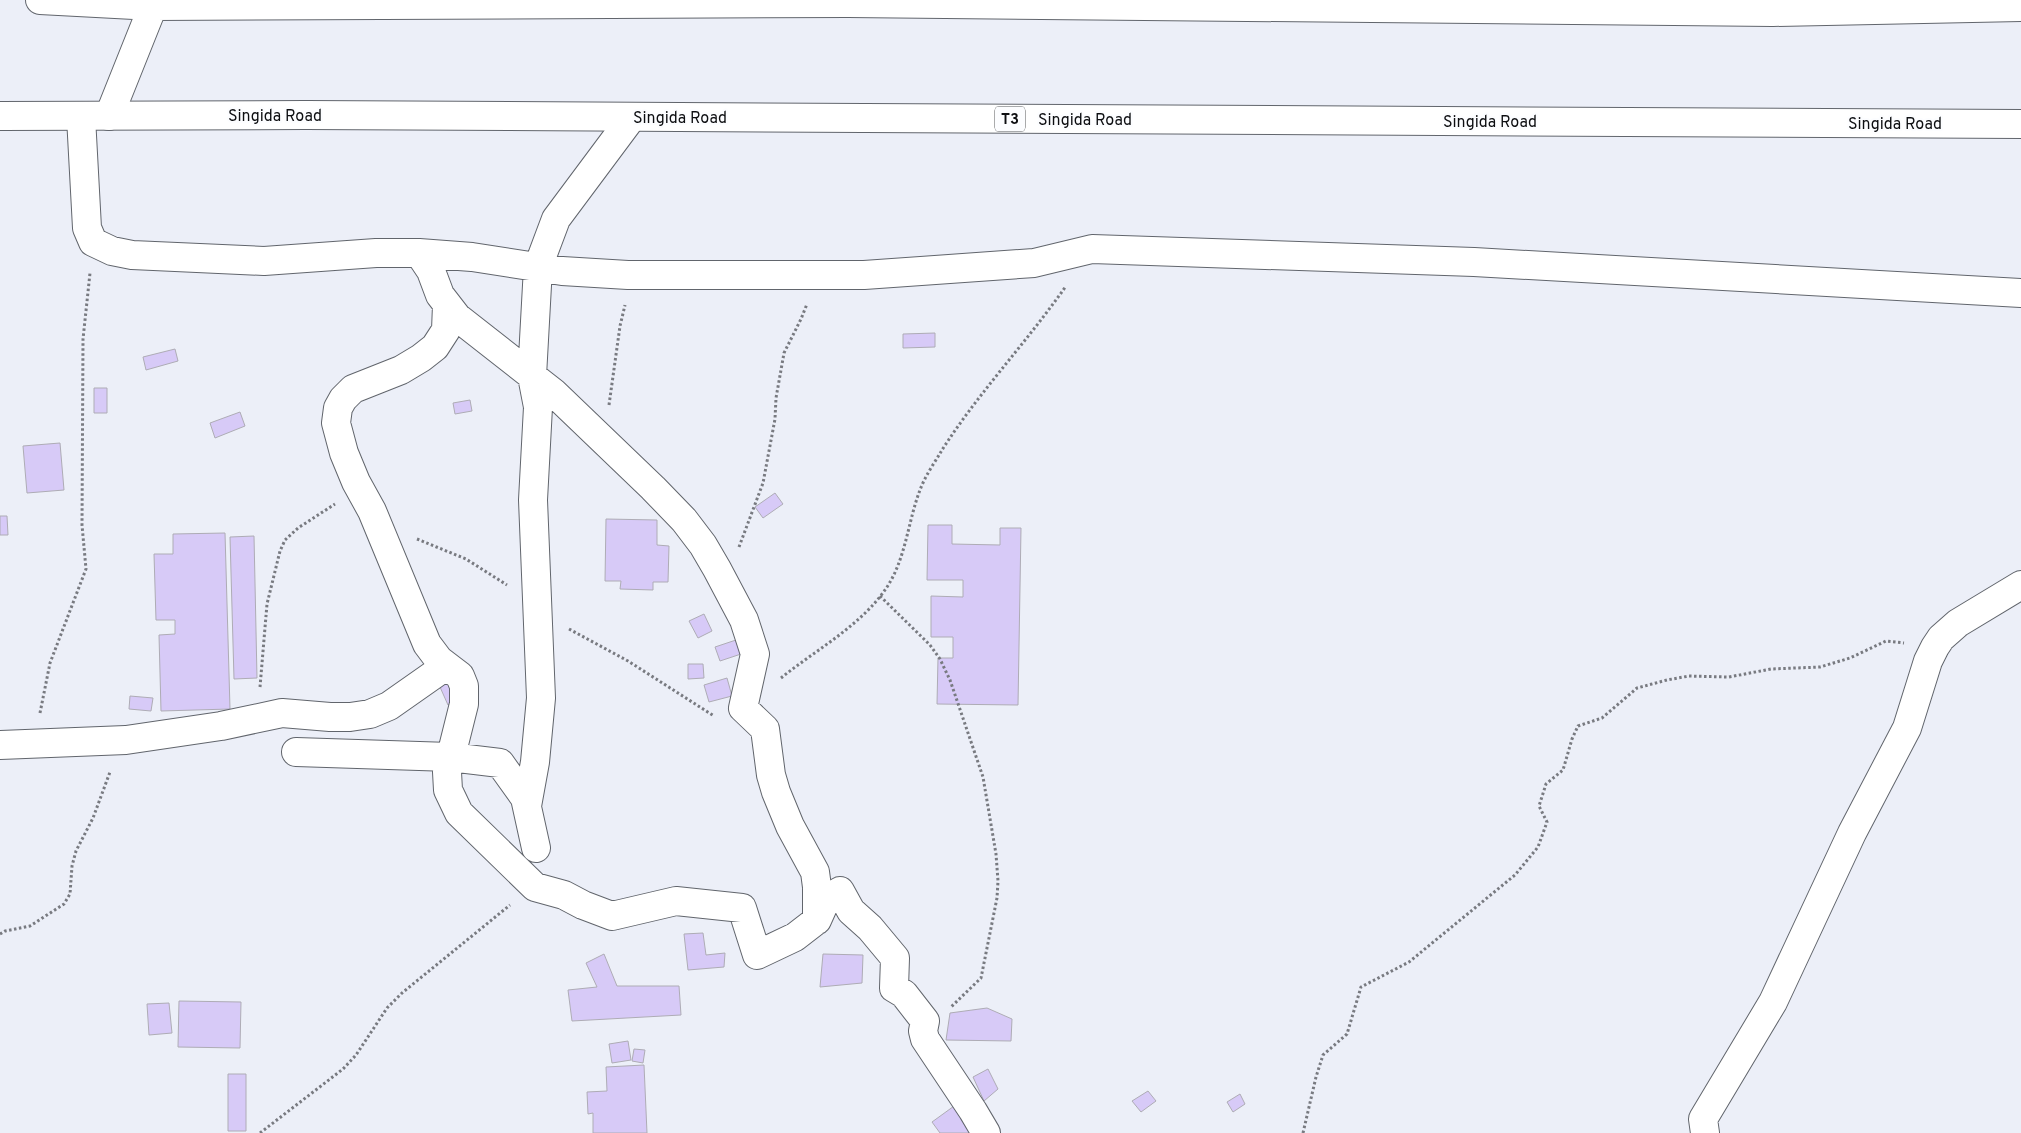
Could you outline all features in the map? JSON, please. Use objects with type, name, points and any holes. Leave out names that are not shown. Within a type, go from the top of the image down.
[{"type":"main road","points":[[40,0],[153,3],[845,2],[1763,12],[2021,7]]},
{"type":"main road","points":[[109,116],[153,3]]},
{"type":"main road","name":"Singida Road","points":[[0,116],[316,115],[2021,124]]},
{"type":"main road","points":[[81,117],[87,228],[93,242],[112,251],[132,255],[264,261],[376,253],[419,253],[472,257],[562,271],[628,275],[864,275],[1034,263],[1092,249],[1474,262],[2021,293]]},
{"type":"main road","points":[[527,806],[535,762],[542,698],[533,500],[538,407],[532,376],[538,267],[556,220],[632,117]]},
{"type":"main road","points":[[419,253],[431,271],[440,295],[457,317],[554,393],[603,439],[684,520],[703,545],[724,580],[744,620],[755,654],[743,708],[765,729],[771,775],[776,792],[790,826],[815,872],[817,920]]},
{"type":"main road","points":[[447,305],[446,330],[435,347],[401,370],[353,390],[340,403],[336,423],[344,453],[356,482],[372,511],[427,644],[433,655],[460,676],[464,686],[464,704],[446,772],[448,790],[459,813],[535,887],[564,895],[612,916],[676,901],[742,908],[757,955],[795,937],[817,920],[826,900],[840,891],[852,911],[870,928],[895,958],[894,988],[904,994],[926,1021],[923,1031],[925,1039],[986,1133]]},
{"type":"main road","points":[[1700,1128],[1773,1002],[1852,833],[1907,728],[1934,647],[1958,624],[2021,585]]},
{"type":"main road","points":[[0,746],[126,740],[221,726],[282,713],[336,717],[370,714],[389,706],[446,666]]},
{"type":"main road","points":[[296,752],[450,757],[500,763],[525,798],[536,848]]},
{"type":"path","points":[[34,744],[50,663],[86,569],[82,525],[83,339],[93,242]]},
{"type":"path","points":[[743,708],[808,656],[848,628],[888,586],[900,558],[920,489],[942,450],[1092,249]]},
{"type":"path","points":[[603,439],[628,275]]},
{"type":"path","points":[[724,580],[741,542],[763,483],[784,353],[802,320],[815,275]]},
{"type":"path","points":[[259,717],[261,655],[267,604],[280,551],[285,540],[298,528],[341,499],[356,482]]},
{"type":"path","points":[[880,596],[930,646],[940,659],[950,680],[983,777],[996,854],[997,898],[982,978],[948,1010],[925,1039]]},
{"type":"path","points":[[1302,1133],[1323,1055],[1347,1034],[1361,988],[1409,962],[1514,875],[1538,848],[1547,822],[1539,806],[1546,784],[1563,770],[1578,726],[1602,718],[1637,688],[1667,680],[1689,676],[1729,677],[1771,669],[1820,667],[1850,658],[1886,641],[1934,647]]},
{"type":"path","points":[[0,934],[30,926],[64,904],[70,894],[72,866],[76,851],[93,818],[108,776],[126,740]]},
{"type":"path","points":[[260,1133],[343,1069],[356,1054],[387,1008],[402,993],[490,920],[535,887]]},
{"type":"building","points":[[935,333],[935,347],[903,348],[903,334]]},
{"type":"building","points":[[175,349],[178,361],[146,370],[143,357]]},
{"type":"building","points":[[94,388],[107,388],[107,413],[94,413]]},
{"type":"building","points":[[470,400],[472,411],[455,414],[453,403]]},
{"type":"building","points":[[240,412],[245,426],[215,438],[210,423]]},
{"type":"building","points":[[60,443],[64,490],[27,493],[23,446]]},
{"type":"building","points":[[775,493],[783,504],[763,518],[755,507]]},
{"type":"building","points":[[0,516],[7,516],[8,535],[0,535]]},
{"type":"building","points":[[606,519],[657,520],[657,545],[669,546],[668,582],[653,582],[653,590],[620,589],[621,581],[605,581]]},
{"type":"building","points":[[928,525],[952,525],[952,544],[1000,545],[1000,528],[1021,528],[1018,705],[937,704],[938,658],[953,658],[953,637],[931,637],[931,596],[963,597],[963,580],[927,580]]},
{"type":"building","points":[[225,533],[230,709],[161,711],[159,635],[175,634],[175,620],[156,620],[154,554],[173,554],[173,534]]},
{"type":"building","points":[[254,536],[257,678],[234,679],[230,537]]},
{"type":"building","points":[[704,614],[712,631],[698,638],[689,621]]},
{"type":"building","points":[[736,640],[741,654],[720,661],[715,647]]},
{"type":"building","points":[[688,664],[703,664],[704,678],[688,679]]},
{"type":"building","points":[[451,672],[463,698],[448,705],[436,678]]},
{"type":"building","points":[[727,678],[732,696],[709,702],[704,685]]},
{"type":"building","points":[[130,696],[153,698],[151,711],[129,709]]},
{"type":"building","points":[[703,933],[706,955],[725,953],[724,967],[688,970],[684,934]]},
{"type":"building","points":[[604,954],[617,986],[679,986],[681,1015],[572,1021],[568,990],[597,987],[586,963]]},
{"type":"building","points":[[823,954],[863,955],[862,983],[820,987]]},
{"type":"building","points":[[179,1001],[241,1002],[240,1048],[178,1047]]},
{"type":"building","points":[[169,1003],[172,1033],[149,1035],[147,1004]]},
{"type":"building","points":[[987,1008],[1012,1019],[1011,1041],[946,1040],[950,1013]]},
{"type":"building","points":[[628,1041],[631,1060],[612,1063],[609,1044]]},
{"type":"building","points":[[634,1049],[645,1050],[643,1063],[632,1061]]},
{"type":"building","points":[[644,1065],[647,1133],[593,1133],[593,1113],[588,1114],[587,1092],[607,1091],[606,1067]]},
{"type":"building","points":[[988,1069],[998,1089],[984,1101],[973,1077]]},
{"type":"building","points":[[228,1074],[246,1074],[246,1131],[228,1131]]},
{"type":"building","points":[[1148,1091],[1156,1101],[1141,1112],[1132,1101]]},
{"type":"building","points":[[1240,1094],[1245,1104],[1233,1112],[1227,1102]]},
{"type":"building","points":[[961,1101],[979,1126],[969,1133],[940,1133],[932,1122]]}]
